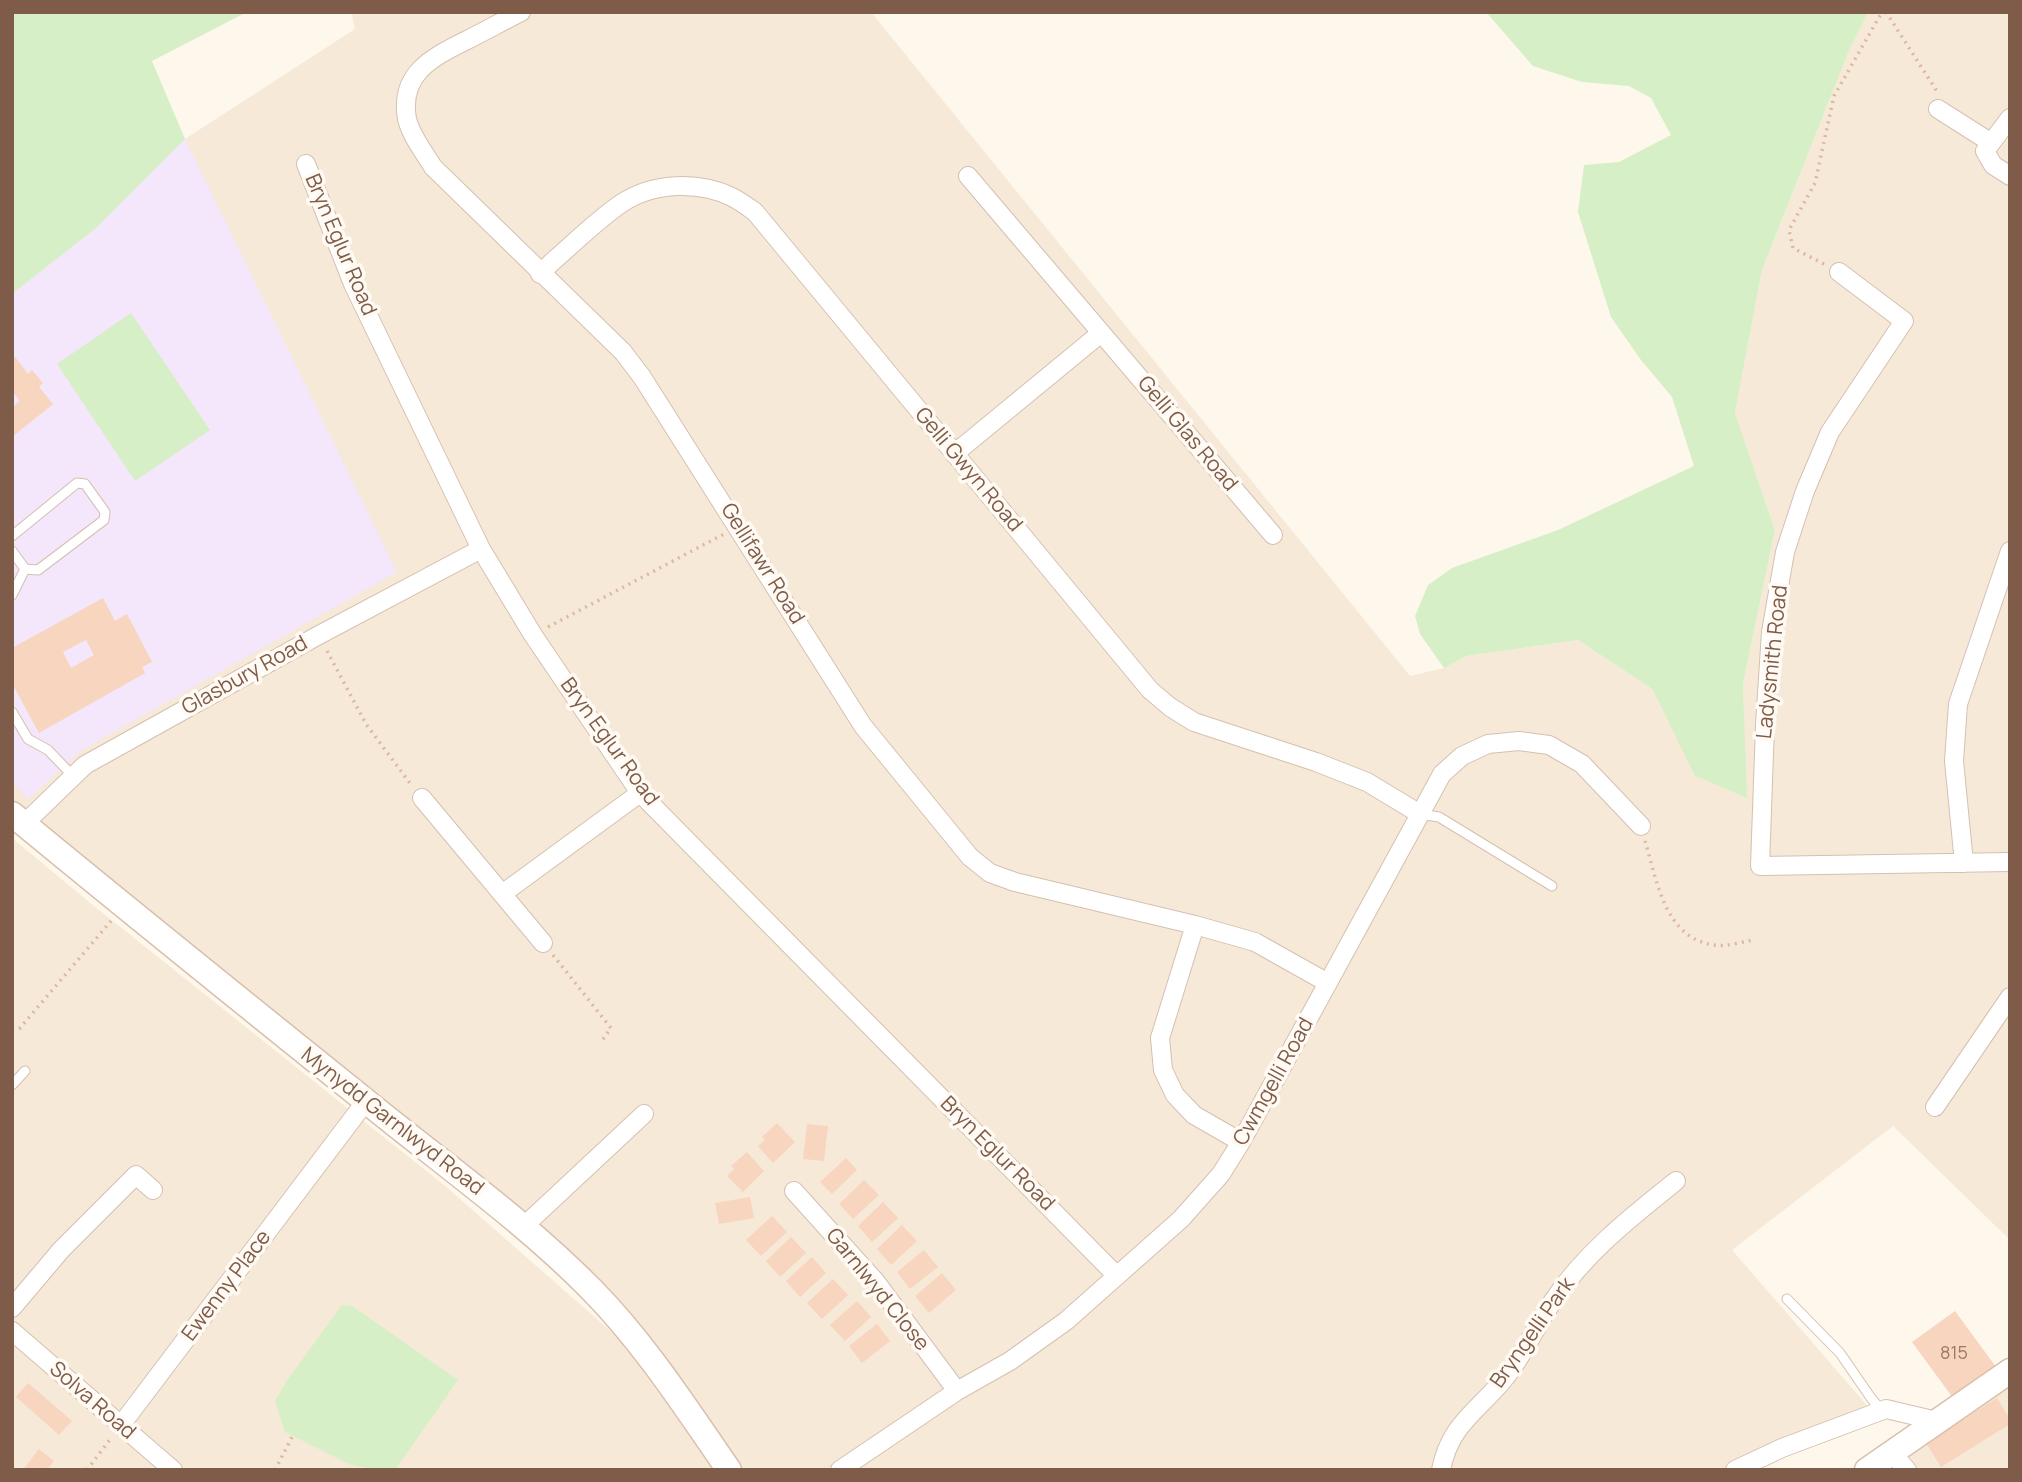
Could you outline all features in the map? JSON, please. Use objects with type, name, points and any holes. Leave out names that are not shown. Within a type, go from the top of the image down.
[{"type":"street","name":"Gellifawr Road","points":[[521,12],[430,60],[413,78],[408,89],[407,120],[416,140],[433,167],[622,352],[642,377],[863,726],[970,857],[990,873],[1015,881],[1255,942],[1328,983]]},
{"type":"street","points":[[1938,109],[1990,142]]},
{"type":"street","points":[[2010,118],[1985,151],[1993,164],[2010,176]]},
{"type":"street","name":"Bryn Eglur Road","points":[[306,164],[353,284],[481,549],[533,635],[640,793],[1117,1276]]},
{"type":"street","name":"Gelli Glas Road","points":[[968,176],[1273,535]]},
{"type":"street","name":"Gelli Gwyn Road","points":[[540,274],[622,203],[642,193],[689,186],[714,190],[734,198],[755,212],[1150,690],[1194,722],[1316,762],[1367,782],[1420,814]]},
{"type":"street","name":"Ladysmith Road","points":[[1839,271],[1904,321],[1830,432],[1805,491],[1785,552],[1771,632],[1760,866],[1964,863]]},
{"type":"street","points":[[954,454],[1101,333]]},
{"type":"street","name":"Glasbury Road","points":[[18,819],[85,765],[481,549]]},
{"type":"street","points":[[2010,551],[1958,704],[1954,761],[1964,863],[2010,862]]},
{"type":"street","name":"Cwmgelli Road","points":[[840,1470],[957,1391],[1010,1361],[1066,1321],[1181,1219],[1221,1174],[1442,774],[1462,756],[1488,744],[1519,741],[1549,745],[1582,764],[1641,825]]},
{"type":"street","points":[[502,894],[640,793]]},
{"type":"street","points":[[422,798],[543,943]]},
{"type":"street","name":"Mynydd Garnlwyd Road","points":[[18,819],[523,1227],[591,1289],[634,1336],[729,1470]]},
{"type":"street","points":[[1195,925],[1160,1038],[1163,1070],[1175,1095],[1194,1115],[1241,1142]]},
{"type":"street","points":[[1935,1107],[2010,997]]},
{"type":"street","name":"Ewenny Place","points":[[121,1425],[366,1101]]},
{"type":"street","points":[[523,1227],[644,1114]]},
{"type":"street","points":[[12,1308],[61,1250],[136,1175],[153,1190]]},
{"type":"street","name":"Bryngelli Park","points":[[1441,1470],[1449,1440],[1504,1380],[1564,1287],[1601,1244],[1675,1181]]},
{"type":"street","name":"Garnlwyd Close","points":[[794,1191],[876,1282],[957,1391]]},
{"type":"street","name":"Solva Road","points":[[12,1331],[173,1470]]},
{"type":"street","points":[[1867,1470],[1900,1461],[1937,1421],[2010,1371]]},
{"type":"street","points":[[1735,1470],[1782,1448],[1886,1409],[1937,1421]]},
{"type":"lane","points":[[12,536],[77,483],[85,485],[105,512],[104,520],[38,570],[25,569],[12,551]]},
{"type":"lane","points":[[12,595],[25,569]]},
{"type":"lane","points":[[12,712],[28,739],[48,750],[73,776]]},
{"type":"lane","points":[[1420,814],[1439,817],[1552,886]]},
{"type":"lane","points":[[12,1084],[24,1071]]},
{"type":"lane","points":[[1787,1298],[1840,1353],[1882,1411]]},
{"type":"path","points":[[1839,271],[1793,248],[1789,230],[1815,183],[1834,96],[1884,12],[1943,101],[1938,109]]},
{"type":"path","points":[[533,635],[738,526]]},
{"type":"path","points":[[319,635],[366,724],[422,798]]},
{"type":"path","points":[[1641,825],[1663,901],[1676,923],[1695,939],[1716,946],[1753,940]]},
{"type":"path","points":[[12,1030],[20,1028],[124,906]]},
{"type":"path","points":[[543,943],[611,1028],[601,1042]]},
{"type":"path","points":[[86,1470],[121,1425]]},
{"type":"path","points":[[275,1470],[293,1435]]},
{"type":"shaded area","points":[[351,12],[871,12],[1410,676],[1444,668],[1467,656],[1578,640],[1652,689],[1695,776],[1746,797],[1743,684],[1775,530],[1735,413],[1762,270],[1848,53],[1868,12],[2010,12],[2010,1240],[1893,1126],[1732,1250],[1871,1410],[1732,1470],[741,1470],[663,1361],[12,802],[12,294],[96,228],[185,139],[355,29]]},
{"type":"shaded area","points":[[185,139],[397,572],[82,750],[28,799],[12,782],[12,294],[96,228]]},
{"type":"shaded area","points":[[12,838],[444,1185],[638,1355],[720,1470],[12,1470]]},
{"type":"shaded area","points":[[2010,1382],[2010,1470],[1891,1470],[1890,1468]]},
{"type":"green space","points":[[12,12],[247,12],[152,61],[185,139],[96,228],[12,294]]},
{"type":"green space","points":[[1486,12],[1868,12],[1848,53],[1762,270],[1735,413],[1775,530],[1743,684],[1747,798],[1695,776],[1652,689],[1578,640],[1467,656],[1444,668],[1420,634],[1415,616],[1428,585],[1452,568],[1558,530],[1694,466],[1672,397],[1641,360],[1611,317],[1578,212],[1584,165],[1619,162],[1671,135],[1651,98],[1629,86],[1582,82],[1533,66]]},
{"type":"green space","points":[[131,313],[210,430],[135,481],[57,364]]},
{"type":"green space","points":[[342,1305],[352,1306],[458,1380],[395,1470],[351,1465],[285,1432],[275,1401]]},
{"type":"building","points":[[15,357],[28,374],[32,370],[43,383],[39,387],[53,404],[12,437],[12,407],[20,401],[12,391],[12,360]]},
{"type":"building","points":[[103,598],[115,621],[127,614],[152,662],[142,667],[145,673],[39,733],[12,683],[12,648]],"holes":[[[86,640],[94,655],[71,668],[63,652]]]},
{"type":"building","points":[[777,1123],[795,1142],[773,1163],[758,1146],[765,1140],[762,1137]]},
{"type":"building","points":[[807,1124],[828,1126],[824,1161],[803,1159]]},
{"type":"building","points":[[747,1152],[764,1171],[743,1192],[727,1176],[734,1169],[731,1166]]},
{"type":"building","points":[[846,1158],[857,1170],[832,1194],[820,1182]]},
{"type":"building","points":[[864,1180],[879,1195],[853,1219],[839,1204]]},
{"type":"building","points":[[750,1197],[754,1218],[719,1224],[715,1203]]},
{"type":"building","points":[[883,1202],[898,1218],[872,1242],[858,1226]]},
{"type":"building","points":[[772,1216],[787,1232],[761,1256],[746,1240]]},
{"type":"building","points":[[902,1225],[917,1241],[891,1265],[877,1249]]},
{"type":"building","points":[[791,1237],[806,1253],[780,1277],[766,1261]]},
{"type":"building","points":[[924,1250],[938,1267],[910,1289],[897,1272]]},
{"type":"building","points":[[812,1257],[826,1273],[800,1297],[786,1281]]},
{"type":"building","points":[[942,1273],[956,1290],[929,1313],[915,1296]]},
{"type":"building","points":[[833,1279],[848,1295],[822,1319],[807,1303]]},
{"type":"building","points":[[857,1301],[871,1317],[845,1341],[830,1325]]},
{"type":"building","points":[[1955,1311],[1996,1367],[1953,1398],[1912,1342]]},
{"type":"building","points":[[877,1324],[890,1341],[862,1363],[849,1346]]},
{"type":"building","points":[[28,1383],[72,1421],[59,1435],[16,1397]]},
{"type":"building","points":[[1997,1398],[2010,1419],[2010,1424],[1941,1467],[1926,1443]]},
{"type":"building","points":[[39,1449],[54,1461],[47,1470],[23,1470]]}]
